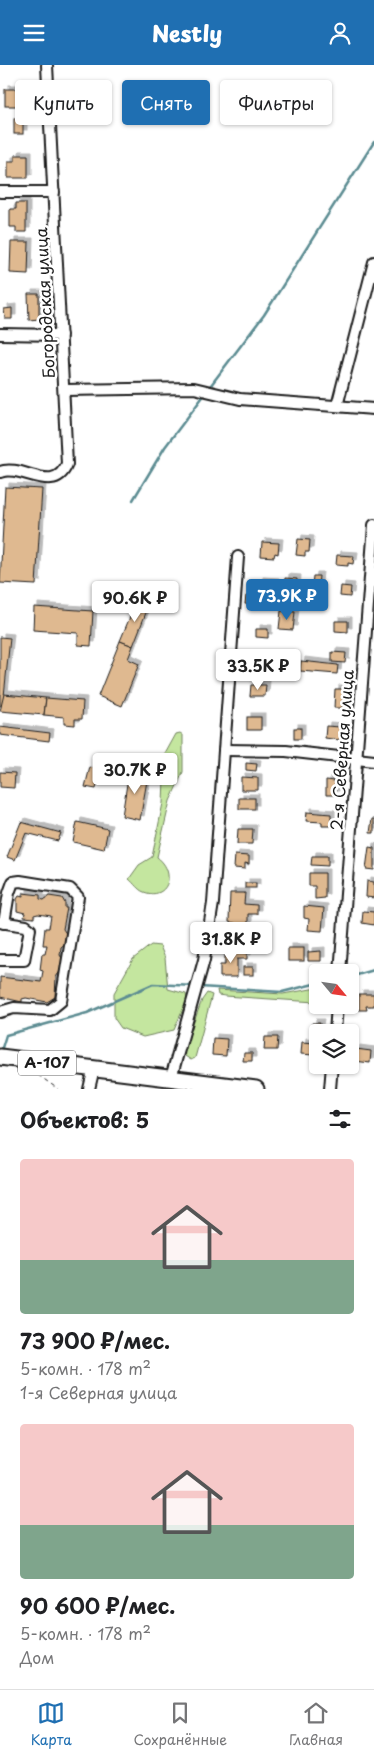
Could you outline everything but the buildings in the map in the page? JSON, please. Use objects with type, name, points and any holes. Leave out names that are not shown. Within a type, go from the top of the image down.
[{"type":"highway","name":"А-107","points":[[0,1057],[256,1089]]},
{"type":"street","name":"Богородская улица","points":[[0,472],[8,469],[16,470],[52,479],[65,469],[67,452],[47,65]]},
{"type":"street","points":[[0,192],[54,192]]},
{"type":"street","points":[[337,406],[374,262]]},
{"type":"street","points":[[0,335],[61,335]]},
{"type":"street","points":[[64,390],[194,388],[240,399],[374,409]]},
{"type":"street","name":"2-я Северная улица","points":[[341,964],[374,527]]},
{"type":"street","points":[[171,1079],[204,960],[212,913],[238,557]]},
{"type":"street","points":[[224,750],[286,751],[374,761]]},
{"type":"street","points":[[0,960],[24,960],[30,937],[30,929],[26,926],[2,923],[13,882],[20,881],[70,889],[78,897],[61,1001],[50,1009],[14,1008],[0,1012]]},
{"type":"street","points":[[89,1089],[94,1069]]},
{"type":"street","points":[[330,1089],[331,1074]]},
{"type":"path","points":[[36,1073],[58,1089]]},
{"type":"green space","points":[[180,733],[183,735],[183,772],[170,801],[157,857],[167,870],[167,884],[159,893],[152,894],[142,891],[129,879],[139,865],[152,857],[163,803],[165,754],[176,734]]},
{"type":"green space","points":[[151,945],[160,946],[165,958],[168,989],[186,994],[187,1000],[174,1030],[143,1037],[121,1028],[114,1018],[114,993],[133,959]]},
{"type":"green space","points":[[309,989],[309,1002],[225,996],[218,995],[217,990],[283,994]]},
{"type":"green space","points":[[207,993],[212,995],[195,1058],[191,1060],[185,1056],[184,1049],[202,1000]]},
{"type":"waterway","points":[[208,389],[264,315],[374,142]]},
{"type":"waterway","points":[[133,500],[165,447],[205,394]]},
{"type":"waterway","points":[[359,974],[374,970]]},
{"type":"waterway","points":[[1,1051],[6,1035],[87,1013],[153,984],[195,986]]},
{"type":"waterway","points":[[200,987],[282,992],[309,985]]}]
